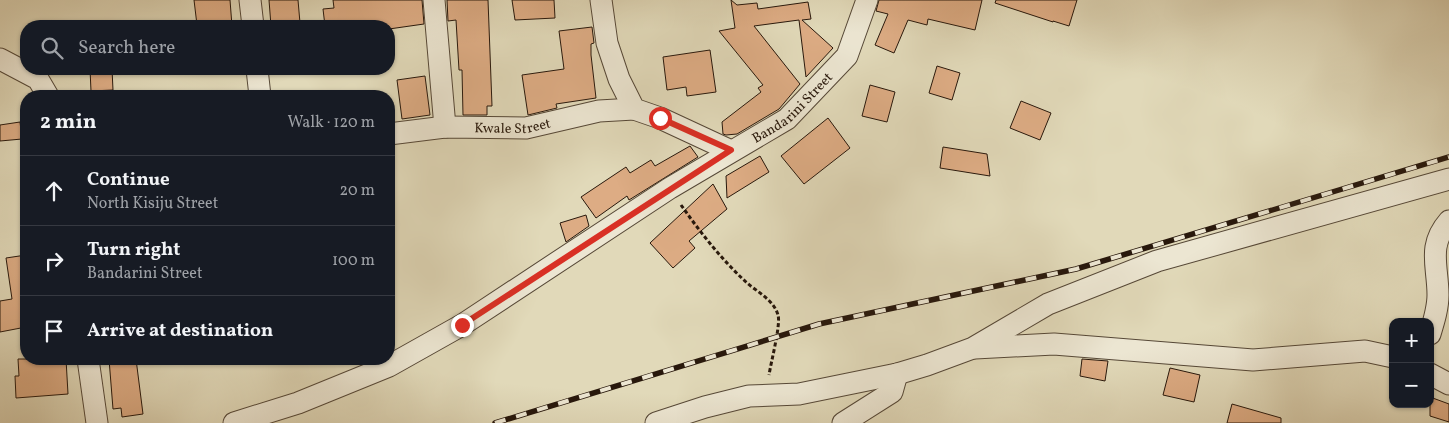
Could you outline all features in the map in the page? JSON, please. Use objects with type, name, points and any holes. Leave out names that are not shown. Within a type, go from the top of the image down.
[{"type":"street","points":[[250,0],[252,20]]},
{"type":"street","points":[[434,0],[445,127]]},
{"type":"street","points":[[601,0],[607,43],[619,79],[634,109],[660,118],[731,150]]},
{"type":"street","name":"Bandarini Street","points":[[395,363],[462,325],[731,150],[788,119],[847,56],[863,16],[867,0]]},
{"type":"street","points":[[0,59],[20,70]]},
{"type":"street","points":[[30,75],[38,79],[44,90]]},
{"type":"street","points":[[258,75],[259,90]]},
{"type":"street","name":"Kwale Street","points":[[395,133],[445,127],[526,128],[599,111],[634,109]]},
{"type":"street","points":[[656,423],[705,407],[749,396],[799,394],[897,374],[973,348],[1048,304],[1157,261],[1449,179]]},
{"type":"street","points":[[1433,318],[1438,297],[1434,250],[1438,238],[1449,221]]},
{"type":"street","points":[[973,348],[1054,344],[1253,360],[1365,352],[1389,356]]},
{"type":"street","points":[[89,365],[97,423]]},
{"type":"street","name":"Bandarini Street","points":[[234,423],[298,403],[391,365]]},
{"type":"street","points":[[843,423],[892,392],[897,374]]},
{"type":"street","points":[[1434,376],[1449,384]]},
{"type":"path","points":[[670,188],[711,244],[746,282],[771,303],[778,313],[779,323],[774,338],[769,374],[770,395]]},
{"type":"building","points":[[194,0],[230,0],[232,20],[196,20]]},
{"type":"building","points":[[269,0],[298,0],[300,20],[271,20]]},
{"type":"building","points":[[333,0],[422,0],[424,24],[395,28],[395,20],[324,20],[323,9],[334,8]]},
{"type":"building","points":[[447,0],[488,0],[492,106],[487,106],[487,115],[463,115],[462,70],[459,70],[456,20],[448,21]]},
{"type":"building","points":[[512,0],[554,0],[555,18],[515,20]]},
{"type":"building","points":[[731,0],[737,5],[757,3],[758,9],[808,2],[811,19],[802,20],[833,48],[806,77],[799,20],[754,26],[800,84],[779,109],[737,134],[726,135],[723,134],[722,122],[761,92],[758,88],[763,85],[719,31],[735,28]]},
{"type":"building","points":[[879,0],[982,0],[975,30],[928,19],[927,25],[908,20],[894,53],[875,45],[888,14],[876,11]]},
{"type":"building","points":[[996,0],[1077,0],[1069,26],[995,3]]},
{"type":"building","points":[[592,27],[594,43],[591,44],[591,55],[596,98],[556,104],[557,108],[528,115],[522,75],[564,69],[559,31]]},
{"type":"building","points":[[710,50],[716,92],[687,96],[686,87],[667,90],[663,57]]},
{"type":"building","points":[[937,66],[960,73],[952,100],[929,93]]},
{"type":"building","points":[[90,75],[112,75],[113,90],[91,90]]},
{"type":"building","points":[[425,76],[430,115],[402,119],[397,80]]},
{"type":"building","points":[[870,85],[895,92],[887,122],[862,116]]},
{"type":"building","points":[[1021,101],[1051,113],[1040,140],[1010,128]]},
{"type":"building","points":[[828,118],[850,148],[804,184],[781,156]]},
{"type":"building","points":[[20,122],[20,139],[0,141],[0,125]]},
{"type":"building","points":[[690,146],[698,157],[629,200],[627,196],[596,218],[581,197],[626,167],[630,173],[651,160],[655,166]]},
{"type":"building","points":[[943,147],[987,154],[990,176],[940,168]]},
{"type":"building","points":[[760,156],[769,172],[727,198],[726,176]]},
{"type":"building","points":[[713,184],[727,209],[689,241],[695,248],[673,268],[650,243]]},
{"type":"building","points":[[586,215],[589,226],[566,242],[560,223]]},
{"type":"building","points":[[20,256],[20,328],[0,332],[0,301],[12,299],[6,258]]},
{"type":"building","points":[[18,359],[20,359],[20,365],[66,365],[68,394],[16,398],[15,376],[19,376]]},
{"type":"building","points":[[1082,359],[1108,361],[1105,381],[1080,376]]},
{"type":"building","points":[[109,365],[137,365],[143,414],[122,417],[121,408],[113,409]]},
{"type":"building","points":[[1170,368],[1200,375],[1194,402],[1163,395]]},
{"type":"building","points":[[1434,398],[1449,404],[1449,422],[1430,416],[1430,408],[1434,408]]},
{"type":"building","points":[[1232,404],[1281,418],[1281,423],[1227,423]]},
{"type":"railway","points":[[495,423],[819,324],[1076,269],[1449,157]]},
{"type":"route","points":[[462,325],[731,150],[718,146],[700,135],[660,118]]}]
